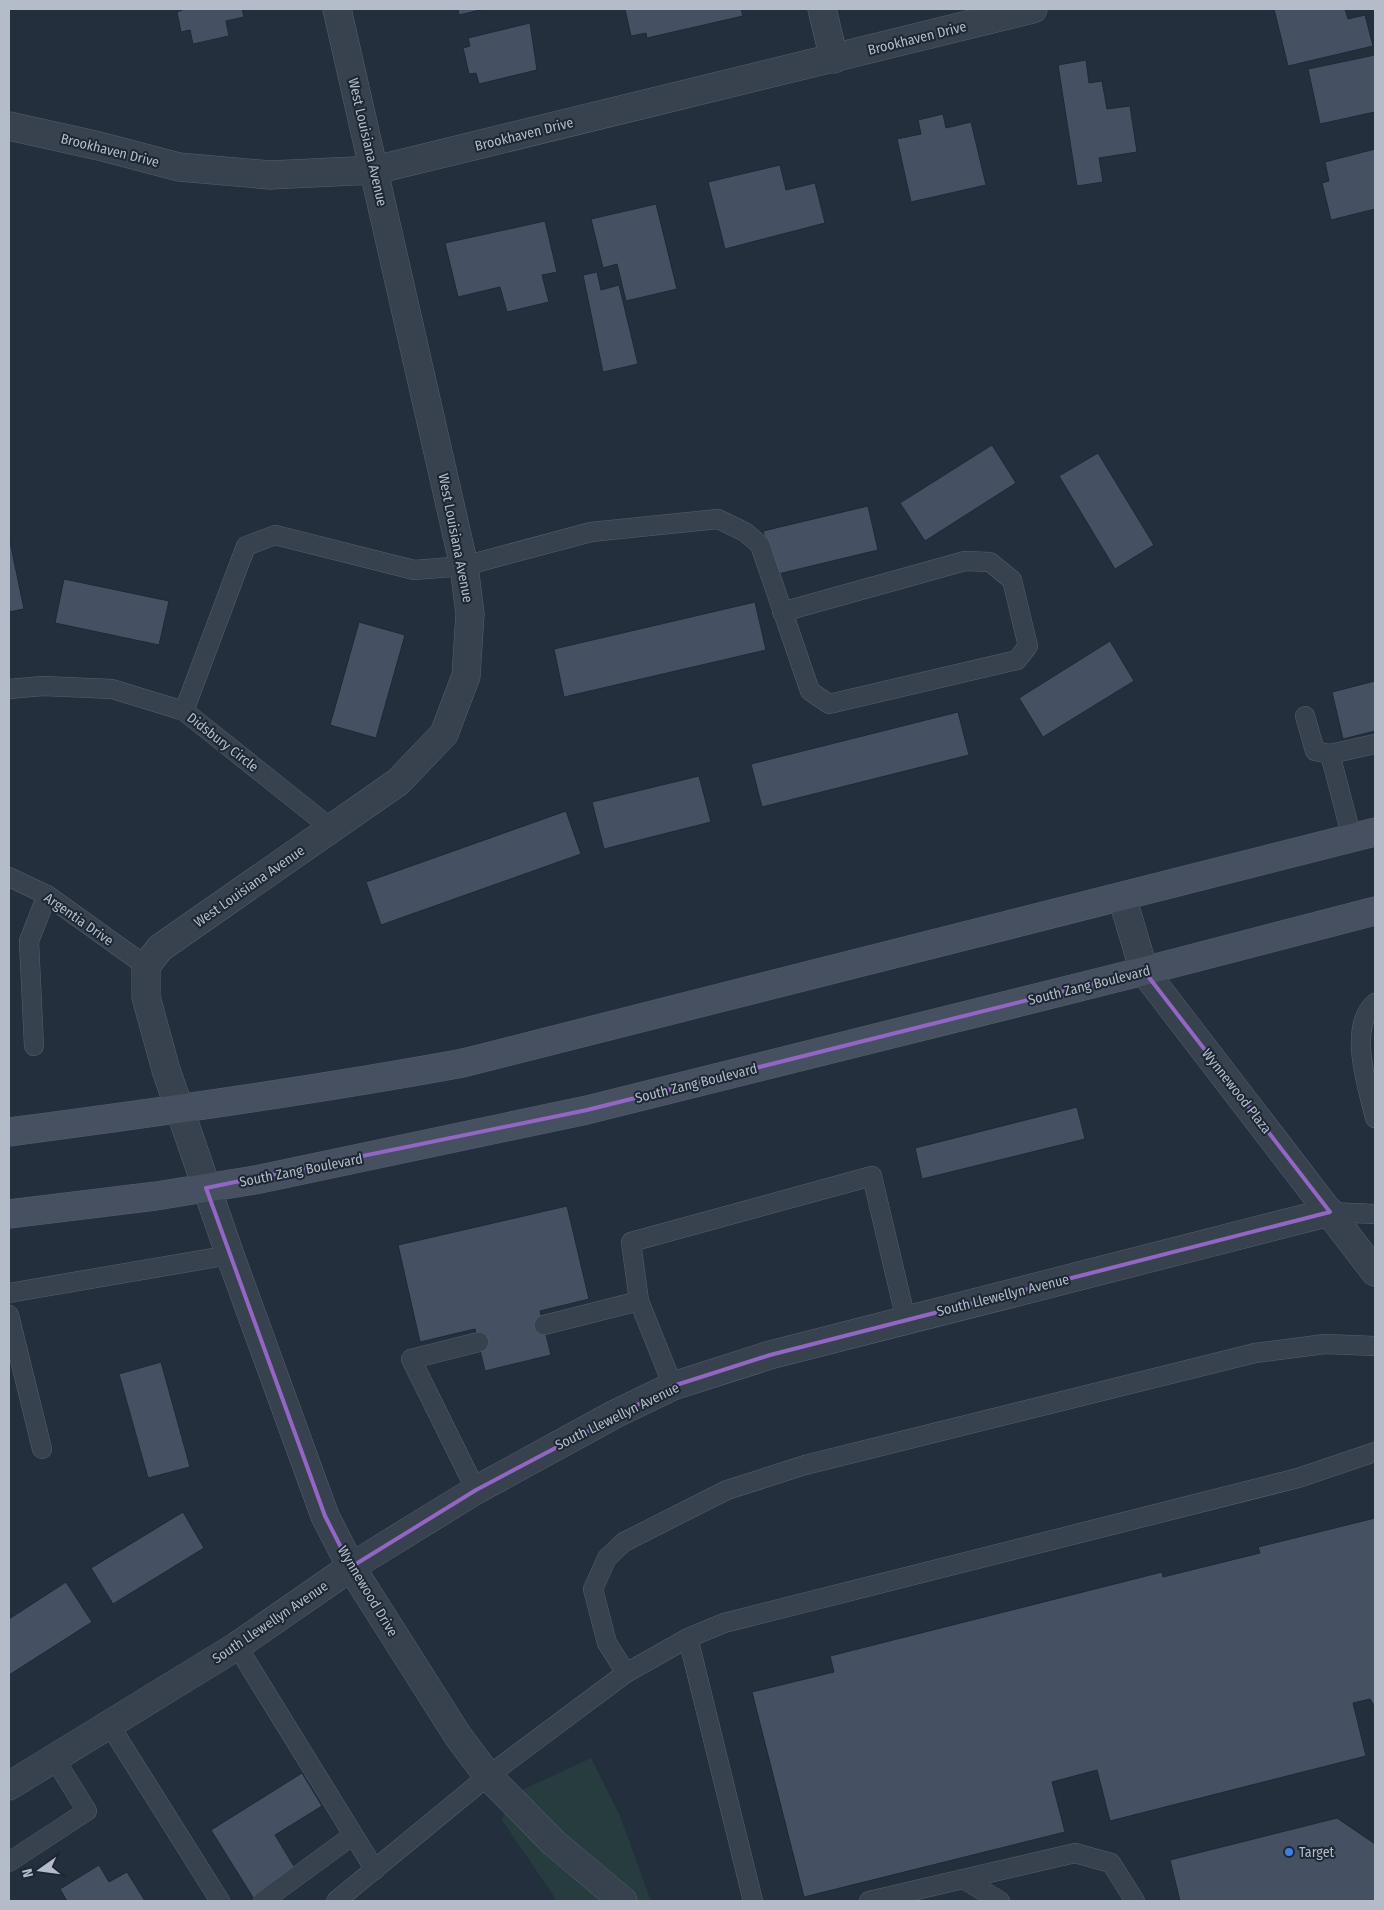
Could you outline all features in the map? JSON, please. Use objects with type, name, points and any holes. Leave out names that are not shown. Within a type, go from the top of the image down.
[{"type":"main road","points":[[9,1132],[348,1084],[463,1063],[1364,835]]},
{"type":"main road","name":"South Zang Boulevard","points":[[9,1214],[206,1188],[435,1144],[588,1110],[1144,971],[1375,911]]},
{"type":"street","name":"West Louisiana Avenue","points":[[146,966],[160,948],[398,782],[444,734],[466,676],[470,614],[464,566],[375,170],[336,9]]},
{"type":"street","points":[[822,9],[834,59]]},
{"type":"street","name":"Brookhaven Drive","points":[[9,126],[99,146],[179,167],[270,175],[375,170],[1033,9]]},
{"type":"street","name":"Wynnewood Plaza","points":[[1122,897],[1144,971],[1375,1272]]},
{"type":"street","points":[[146,966],[146,997],[179,1109],[206,1188]]},
{"type":"street","name":"Wynnewood Drive","points":[[206,1188],[326,1516],[351,1568],[458,1736],[488,1776],[554,1843],[623,1901]]},
{"type":"street","name":"South Llewellyn Avenue","points":[[9,1786],[237,1646],[351,1568],[476,1490],[615,1414],[673,1386],[770,1355],[1330,1212]]},
{"type":"lane","points":[[184,711],[246,546],[275,535],[414,570],[464,566],[591,532],[718,519],[745,532],[760,545],[782,612],[810,691],[829,704],[1017,660],[1028,646],[1012,580],[990,562],[965,561],[782,612]]},
{"type":"lane","name":"Didsbury Circle","points":[[9,689],[43,686],[112,689],[184,711],[332,829]]},
{"type":"lane","points":[[1305,716],[1315,751],[1330,754],[1375,744]]},
{"type":"lane","points":[[1330,754],[1364,835]]},
{"type":"lane","name":"Argentia Drive","points":[[9,877],[47,895],[146,966]]},
{"type":"lane","points":[[34,1046],[29,941],[47,895]]},
{"type":"lane","points":[[1375,1003],[1370,1008],[1361,1033],[1363,1069],[1375,1118]]},
{"type":"lane","points":[[673,1386],[638,1301],[631,1242],[872,1176],[906,1320]]},
{"type":"lane","points":[[1330,1212],[1375,1214]]},
{"type":"lane","points":[[9,1293],[230,1255]]},
{"type":"lane","points":[[544,1325],[638,1301]]},
{"type":"lane","points":[[9,1315],[42,1449]]},
{"type":"lane","points":[[476,1490],[411,1359],[478,1342]]},
{"type":"lane","points":[[626,1673],[607,1643],[592,1589],[607,1558],[624,1542],[727,1490],[805,1465],[1255,1353],[1325,1344],[1375,1346]]},
{"type":"lane","points":[[336,1901],[488,1776],[626,1673],[688,1638],[724,1623],[1298,1478],[1375,1452]]},
{"type":"lane","points":[[688,1638],[753,1901]]},
{"type":"lane","points":[[237,1646],[352,1836],[375,1870]]},
{"type":"lane","points":[[109,1724],[220,1901]]},
{"type":"lane","points":[[9,1862],[87,1811],[54,1758]]},
{"type":"lane","points":[[263,1901],[352,1836]]},
{"type":"lane","points":[[869,1901],[1074,1853],[1111,1863],[1135,1901]]},
{"type":"lane","points":[[963,1879],[1000,1901]]},
{"type":"highlighted area","points":[[1144,971],[1330,1212],[770,1355],[673,1386],[476,1490],[351,1567],[325,1516],[206,1188],[587,1110]]},
{"type":"green space","points":[[591,1758],[620,1816],[651,1901],[557,1901],[502,1820],[508,1803],[520,1791]]},
{"type":"building","points":[[185,9],[242,9],[244,17],[226,21],[229,36],[193,44],[190,30],[181,32],[177,12]]},
{"type":"building","points":[[458,9],[484,9],[459,15]]},
{"type":"building","points":[[625,9],[741,9],[743,16],[647,38],[646,33],[631,36]]},
{"type":"building","points":[[1274,9],[1345,9],[1348,19],[1365,15],[1373,46],[1288,66]]},
{"type":"building","points":[[530,23],[537,70],[479,84],[476,73],[469,74],[463,48],[470,46],[468,38]]},
{"type":"building","points":[[1375,55],[1375,112],[1320,124],[1308,69]]},
{"type":"building","points":[[1086,60],[1089,83],[1102,81],[1107,109],[1130,106],[1137,152],[1099,158],[1103,182],[1077,186],[1058,65]]},
{"type":"building","points":[[943,114],[946,128],[971,122],[986,185],[911,202],[897,139],[921,134],[918,120]]},
{"type":"building","points":[[1375,149],[1375,209],[1331,220],[1322,183],[1329,181],[1325,162]]},
{"type":"building","points":[[780,165],[786,190],[815,183],[825,223],[725,249],[708,182]]},
{"type":"building","points":[[656,204],[677,289],[626,301],[617,264],[603,268],[591,219]]},
{"type":"building","points":[[545,221],[557,272],[542,275],[549,302],[507,312],[500,287],[458,297],[445,243]]},
{"type":"building","points":[[597,272],[601,290],[619,285],[638,364],[603,372],[583,275]]},
{"type":"building","points":[[992,445],[1016,483],[925,541],[900,503]]},
{"type":"building","points":[[1098,453],[1154,545],[1115,569],[1059,476]]},
{"type":"building","points":[[868,506],[878,550],[774,575],[763,531]]},
{"type":"building","points":[[9,537],[24,609],[9,612]]},
{"type":"building","points":[[64,579],[169,601],[159,645],[55,623]]},
{"type":"building","points":[[755,602],[766,650],[564,697],[554,649]]},
{"type":"building","points":[[359,622],[405,635],[376,738],[330,725]]},
{"type":"building","points":[[1110,641],[1134,681],[1043,737],[1019,698]]},
{"type":"building","points":[[1375,681],[1375,731],[1343,739],[1332,692]]},
{"type":"building","points":[[958,712],[969,755],[762,807],[751,764]]},
{"type":"building","points":[[699,776],[711,822],[604,849],[592,802]]},
{"type":"building","points":[[566,811],[581,854],[381,925],[366,882]]},
{"type":"building","points":[[1077,1107],[1085,1139],[922,1179],[915,1148]]},
{"type":"building","points":[[567,1206],[589,1299],[540,1311],[551,1355],[485,1371],[475,1329],[420,1342],[398,1245]]},
{"type":"building","points":[[161,1362],[190,1467],[148,1478],[119,1374]]},
{"type":"building","points":[[183,1512],[204,1548],[113,1604],[91,1568]]},
{"type":"building","points":[[1375,1518],[1375,1707],[1370,1699],[1353,1703],[1366,1756],[1110,1821],[1097,1770],[1052,1782],[1065,1832],[804,1897],[752,1692],[834,1672],[830,1656],[1162,1572],[1163,1577],[1260,1553],[1258,1547]]},
{"type":"building","points":[[66,1582],[92,1622],[9,1675],[9,1619]]},
{"type":"building","points":[[302,1773],[322,1806],[275,1835],[298,1873],[254,1899],[211,1830]]},
{"type":"building","name":"Target","points":[[1337,1818],[1375,1844],[1375,1901],[1180,1901],[1170,1860]]},
{"type":"building","points":[[99,1865],[109,1882],[127,1872],[145,1901],[67,1901],[60,1889]]},
{"type":"place","name":"Target","points":[[1289,1852]]}]
